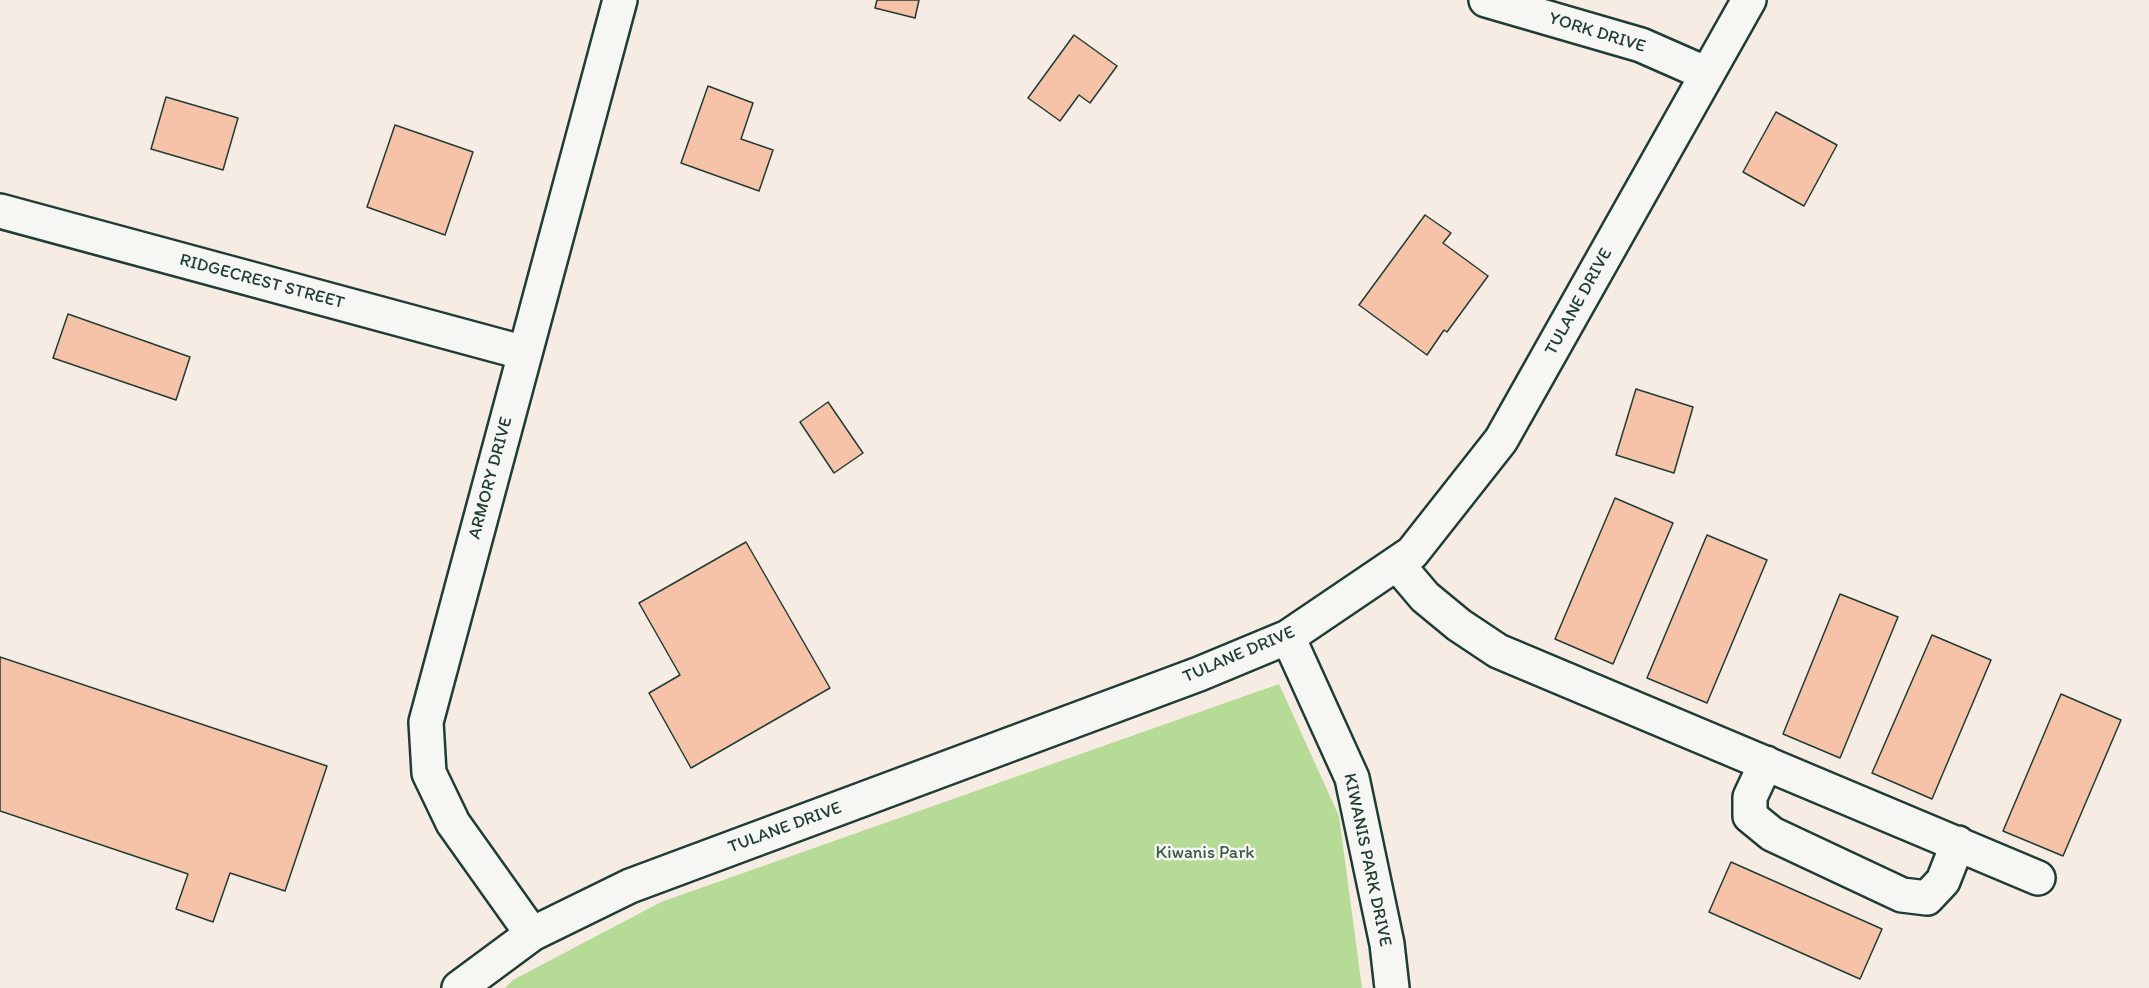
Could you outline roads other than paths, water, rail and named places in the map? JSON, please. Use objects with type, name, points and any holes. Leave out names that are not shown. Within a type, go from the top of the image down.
[{"type":"street","name":"ARMORY DRIVE","points":[[532,934],[453,824],[429,773],[426,722],[621,0]]},
{"type":"street","name":"YORK DRIVE","points":[[1486,0],[1641,45],[1707,74]]},
{"type":"street","name":"TULANE DRIVE","points":[[459,988],[532,934],[630,886],[1199,674],[1288,638],[1412,553],[1501,440],[1749,0]]},
{"type":"street","name":"RIDGECREST STREET","points":[[0,211],[525,353]]},
{"type":"street","points":[[1397,564],[1425,597],[1459,625],[1498,651],[2038,878]]},
{"type":"street","name":"KIWANIS PARK DRIVE","points":[[1288,638],[1353,778],[1387,944],[1392,988]]},
{"type":"street","points":[[1766,763],[1750,797],[1750,816],[1772,834],[1902,895],[1927,898],[1943,881],[1958,843]]},
{"type":"park label","name":"Kiwanis Park","points":[[1205,853]]}]
